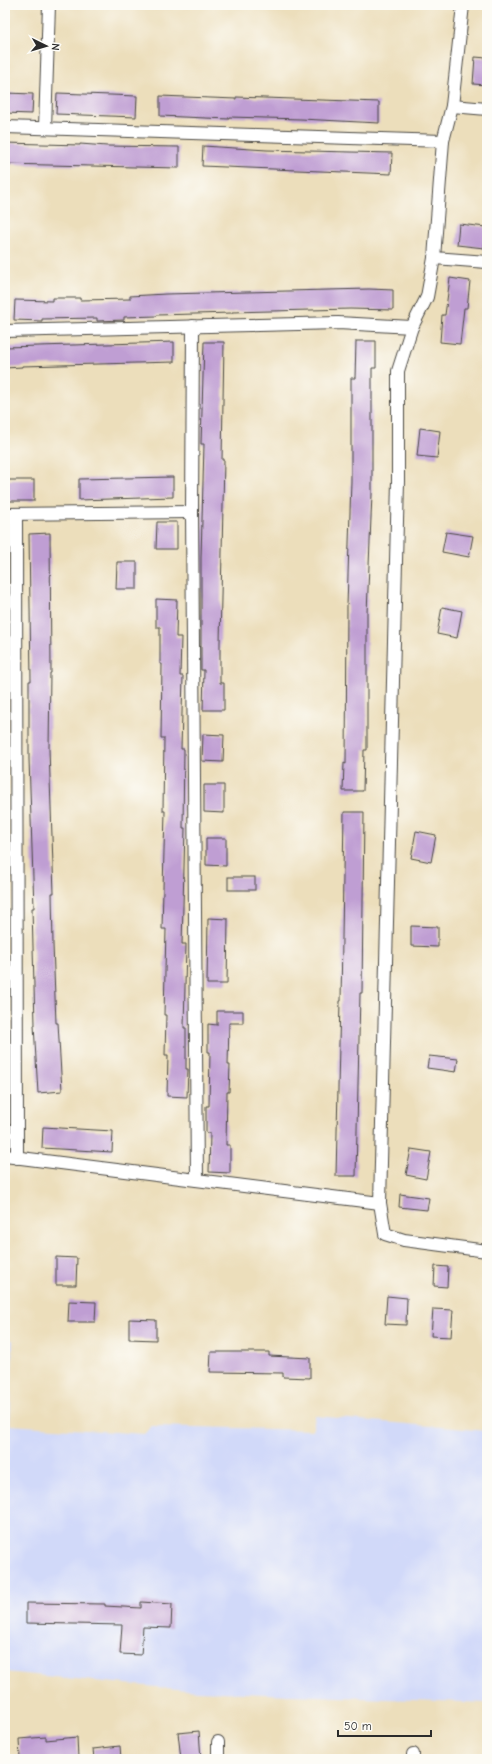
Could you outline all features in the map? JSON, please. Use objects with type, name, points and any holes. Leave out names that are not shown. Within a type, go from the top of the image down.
[{"type":"street","points":[[45,128],[48,5]]},
{"type":"street","points":[[463,5],[452,106],[443,141],[434,258],[427,297],[412,327],[398,371],[398,481],[380,1203],[385,1234],[404,1240],[487,1251]]},
{"type":"street","points":[[452,106],[487,109]]},
{"type":"street","points":[[5,127],[443,141]]},
{"type":"street","points":[[434,258],[487,262]]},
{"type":"street","points":[[5,331],[338,323],[412,327]]},
{"type":"street","points":[[193,326],[192,512],[197,1180]]},
{"type":"street","points":[[192,512],[10,514],[11,1157],[380,1203]]},
{"type":"street","points":[[218,1742],[218,1759]]},
{"type":"shaded area","points":[[5,1340],[13,1340],[10,1425],[144,1434],[152,1426],[313,1430],[315,1416],[487,1431],[487,1703],[197,1691],[5,1672]]},
{"type":"building","points":[[475,57],[487,58],[487,85],[473,84]]},
{"type":"building","points":[[6,93],[33,94],[32,114],[5,113]]},
{"type":"building","points":[[57,93],[137,96],[136,117],[56,114]]},
{"type":"building","points":[[160,96],[379,102],[379,123],[301,119],[229,117],[229,119],[160,116]]},
{"type":"building","points":[[5,143],[179,147],[179,168],[5,164]]},
{"type":"building","points":[[203,146],[267,150],[392,153],[391,174],[202,166]]},
{"type":"building","points":[[459,224],[486,227],[484,248],[457,245]]},
{"type":"building","points":[[450,278],[470,281],[467,308],[464,308],[460,344],[440,342],[442,315],[445,315]]},
{"type":"building","points":[[369,289],[393,290],[393,310],[350,309],[232,312],[124,317],[124,320],[97,321],[97,318],[42,319],[42,321],[14,320],[15,300],[52,301],[52,298],[80,298],[80,300],[130,299],[130,296],[166,294]]},
{"type":"building","points":[[356,341],[376,341],[376,368],[372,368],[372,494],[367,613],[367,750],[364,750],[363,791],[343,791],[344,763],[346,764],[347,606],[351,481],[351,378],[355,378]]},
{"type":"building","points":[[174,342],[174,362],[22,366],[5,368],[5,347]]},
{"type":"building","points":[[204,342],[224,342],[222,460],[224,460],[220,683],[224,683],[224,710],[203,710],[204,670],[201,670],[201,558],[204,444],[201,444]]},
{"type":"building","points":[[420,428],[440,431],[437,458],[417,456]]},
{"type":"building","points":[[173,477],[173,497],[79,500],[79,479]]},
{"type":"building","points":[[7,480],[34,480],[34,501],[7,501]]},
{"type":"building","points":[[157,522],[177,522],[177,549],[156,549]]},
{"type":"building","points":[[446,532],[473,536],[469,557],[442,552]]},
{"type":"building","points":[[50,533],[51,673],[49,749],[54,893],[52,893],[53,945],[56,1023],[58,1023],[62,1091],[38,1093],[34,1025],[32,908],[34,908],[29,759],[29,681],[31,681],[29,534]]},
{"type":"building","points":[[117,562],[137,562],[137,589],[116,589]]},
{"type":"building","points":[[156,599],[177,600],[176,637],[181,637],[180,676],[183,676],[181,749],[184,749],[183,828],[185,828],[182,944],[186,944],[184,1028],[186,1028],[186,1069],[188,1069],[187,1097],[167,1096],[168,1055],[165,1055],[166,1015],[164,1015],[166,929],[162,929],[165,811],[163,811],[164,738],[161,738],[162,664],[160,664],[160,627],[156,627]]},
{"type":"building","points":[[442,607],[462,611],[457,638],[437,634]]},
{"type":"building","points":[[203,734],[224,735],[223,762],[202,761]]},
{"type":"building","points":[[204,785],[224,785],[224,813],[204,812]]},
{"type":"building","points":[[344,812],[364,812],[362,993],[360,993],[356,1176],[336,1176]]},
{"type":"building","points":[[416,831],[436,835],[431,862],[411,858]]},
{"type":"building","points":[[206,838],[226,838],[226,866],[206,865]]},
{"type":"building","points":[[228,877],[255,877],[255,890],[228,890]]},
{"type":"building","points":[[208,918],[228,919],[227,984],[207,984]]},
{"type":"building","points":[[411,926],[438,927],[438,947],[411,946]]},
{"type":"building","points":[[217,1011],[243,1011],[243,1023],[229,1023],[228,1065],[230,1065],[229,1092],[227,1092],[226,1145],[230,1145],[230,1173],[209,1172],[210,1133],[206,1133],[206,1106],[209,1106],[210,1052],[208,1052],[208,1024],[217,1025]]},
{"type":"building","points":[[429,1056],[458,1059],[456,1072],[427,1068]]},
{"type":"building","points":[[43,1127],[113,1131],[112,1152],[42,1148]]},
{"type":"building","points":[[411,1149],[431,1152],[426,1179],[406,1175]]},
{"type":"building","points":[[400,1194],[429,1198],[427,1210],[399,1207]]},
{"type":"building","points":[[56,1257],[77,1258],[76,1285],[56,1285]]},
{"type":"building","points":[[435,1266],[448,1267],[447,1287],[434,1286]]},
{"type":"building","points":[[387,1296],[407,1298],[406,1325],[385,1324]]},
{"type":"building","points":[[69,1301],[96,1302],[95,1322],[68,1322]]},
{"type":"building","points":[[433,1309],[453,1310],[451,1337],[431,1336]]},
{"type":"building","points":[[129,1319],[156,1320],[156,1340],[129,1339]]},
{"type":"building","points":[[211,1352],[269,1352],[269,1356],[310,1358],[310,1378],[283,1377],[283,1373],[210,1372]]},
{"type":"building","points":[[141,1602],[172,1604],[171,1628],[143,1627],[141,1655],[120,1654],[122,1625],[26,1623],[26,1603],[105,1604],[105,1606],[141,1608]]},
{"type":"building","points":[[199,1731],[201,1759],[181,1759],[178,1733]]},
{"type":"building","points":[[46,1737],[46,1740],[77,1737],[78,1758],[20,1759],[19,1739]]},
{"type":"building","points":[[120,1746],[121,1759],[94,1759],[93,1749]]}]
